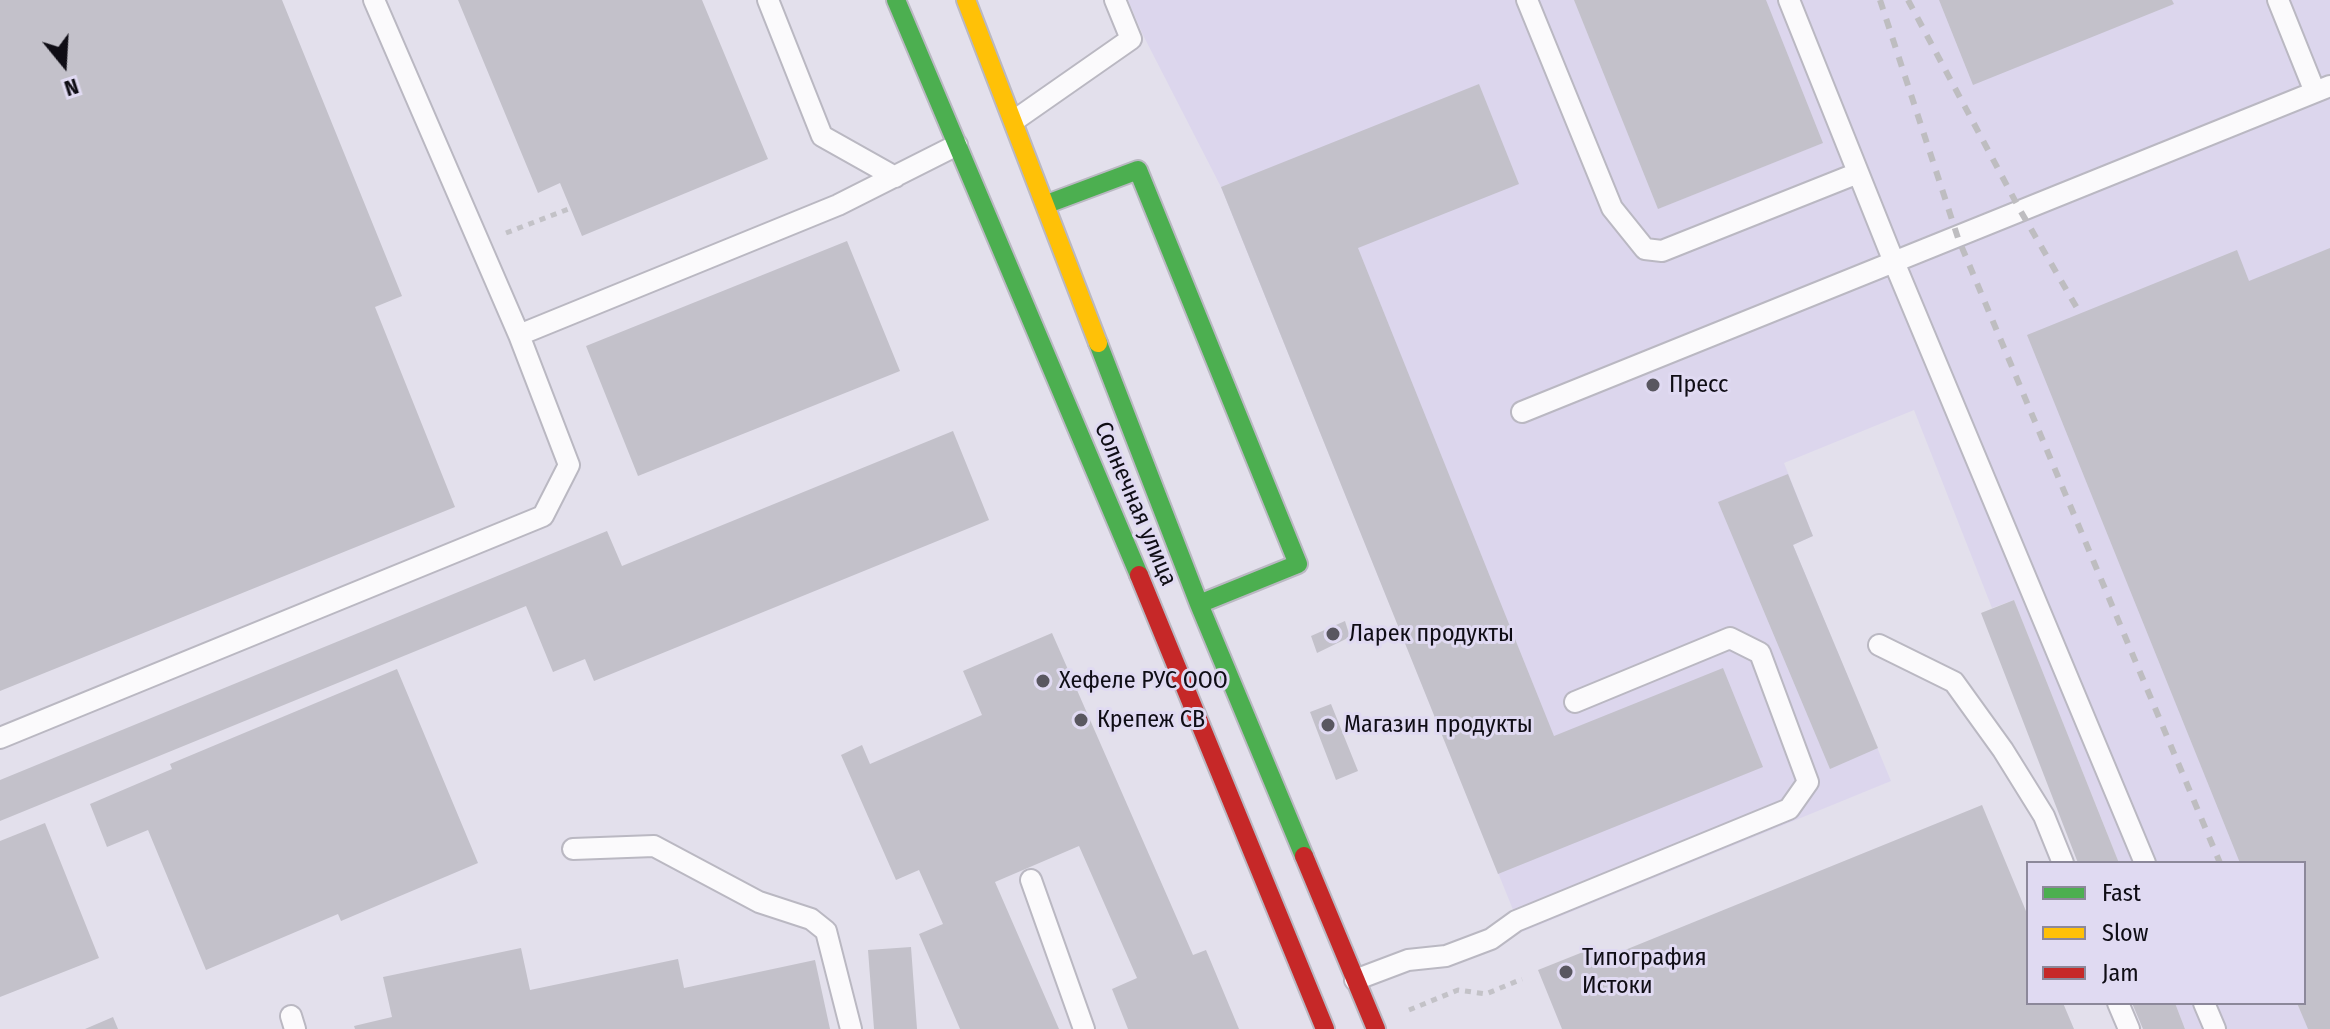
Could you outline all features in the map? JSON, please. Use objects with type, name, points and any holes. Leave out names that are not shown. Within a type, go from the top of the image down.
[{"type":"main road","name":"Солнечная улица","points":[[896,0],[1170,647],[1325,1029]]},
{"type":"main road","name":"Солнечная улица","points":[[966,0],[1015,120],[1199,604],[1375,1026]]},
{"type":"main road","points":[[1047,204],[1138,170],[1298,564],[1199,604]]},
{"type":"lane","points":[[0,738],[543,516],[569,465],[519,335],[374,0]]},
{"type":"lane","points":[[768,0],[822,136],[895,177]]},
{"type":"lane","points":[[1015,120],[1131,39],[1115,0]]},
{"type":"lane","points":[[1527,0],[1612,208],[1645,249],[1662,251],[1858,173]]},
{"type":"lane","points":[[1789,0],[1894,262],[2144,861]]},
{"type":"lane","points":[[1522,412],[2322,89],[2278,0]]},
{"type":"lane","points":[[519,335],[838,205],[957,145]]},
{"type":"lane","points":[[1355,980],[1408,960],[1446,956],[1491,939],[1516,921],[1789,809],[1808,782],[1760,653],[1730,638],[1575,702]]},
{"type":"lane","points":[[1879,645],[1954,682],[2003,750],[2044,816],[2062,861]]},
{"type":"lane","points":[[573,849],[654,846],[759,902],[811,919],[826,931],[851,1029]]},
{"type":"lane","points":[[1031,880],[1084,1029]]},
{"type":"lane","points":[[2119,1005],[2129,1029]]},
{"type":"lane","points":[[2205,1005],[2215,1029]]},
{"type":"path","points":[[479,244],[571,208]]},
{"type":"path","points":[[1375,1026],[1458,990],[1486,994],[1522,979]]},
{"type":"shaded area","points":[[1128,0],[2330,0],[2330,1029],[2185,1029],[2176,1005],[2306,1005],[2306,861],[2118,861],[2014,600],[1992,608],[1914,410],[1784,463],[1813,536],[1793,545],[1891,781],[1522,932],[1221,187]]},
{"type":"building","points":[[0,0],[282,0],[402,296],[375,307],[455,507],[0,691]]},
{"type":"building","points":[[458,0],[702,0],[768,159],[582,236],[560,183],[538,193]]},
{"type":"building","points":[[1574,0],[1766,0],[1823,143],[1658,209]]},
{"type":"building","points":[[1939,0],[2172,0],[2174,4],[1973,85]]},
{"type":"building","points":[[1479,84],[1519,184],[1358,248],[1554,736],[1723,668],[1763,767],[1498,874],[1221,187]]},
{"type":"building","points":[[847,241],[900,371],[638,476],[586,346]]},
{"type":"building","points":[[2330,248],[2330,1029],[2308,1029],[2298,1005],[2306,1005],[2306,861],[2239,861],[2027,335],[2237,250],[2249,281]]},
{"type":"building","points":[[953,431],[989,520],[594,681],[585,659],[553,672],[526,606],[0,821],[0,780],[607,531],[622,566]]},
{"type":"building","points":[[1788,474],[1813,536],[1793,545],[1878,748],[1830,769],[1718,502]]},
{"type":"building","points":[[2014,600],[2118,861],[2077,861],[1981,613]]},
{"type":"building","points":[[1345,621],[1350,637],[1317,653],[1311,636]]},
{"type":"building","points":[[1052,633],[1193,955],[1206,950],[1239,1029],[1128,1029],[1112,989],[1137,978],[1079,846],[995,882],[1059,1029],[960,1029],[919,934],[943,924],[919,870],[896,880],[841,755],[862,745],[870,764],[982,715],[963,671]]},
{"type":"building","points":[[397,669],[478,863],[341,921],[338,914],[206,970],[148,830],[107,847],[90,804],[172,769],[170,764]]},
{"type":"building","points":[[1331,704],[1358,771],[1336,780],[1310,712]]},
{"type":"building","points":[[1982,805],[2026,911],[2026,1005],[2064,1005],[2074,1029],[1562,1029],[1538,970],[1588,950],[1593,963]]},
{"type":"building","points":[[45,823],[99,958],[0,997],[0,841]]},
{"type":"building","points":[[911,947],[917,1029],[874,1029],[868,950]]},
{"type":"building","points":[[521,948],[530,990],[678,959],[684,988],[815,960],[830,1029],[355,1029],[354,1026],[392,1017],[383,977]]},
{"type":"building","points":[[2133,1005],[2176,1005],[2185,1029],[2143,1029]]},
{"type":"building","points":[[113,1017],[118,1029],[85,1029]]},
{"type":"railway","points":[[1880,0],[1958,238],[2219,861]]},
{"type":"railway","points":[[1908,0],[2020,210],[2081,315]]},
{"type":"traffic: fast","points":[[896,0],[1139,575]]},
{"type":"traffic: fast","points":[[1047,204],[1138,170],[1298,564],[1199,604]]},
{"type":"traffic: fast","points":[[1098,343],[1199,604],[1304,856]]},
{"type":"traffic: slow","points":[[966,0],[1098,343]]},
{"type":"traffic: jam","points":[[1139,575],[1325,1029]]},
{"type":"traffic: jam","points":[[1304,856],[1376,1029]]},
{"type":"place","name":"Пресс","points":[[1653,385]]},
{"type":"place","name":"Ларек продукты","points":[[1333,634]]},
{"type":"place","name":"Хефеле РУС ООО","points":[[1043,681]]},
{"type":"place","name":"Крепеж СВ","points":[[1081,720]]},
{"type":"place","name":"Магазин продукты","points":[[1328,725]]},
{"type":"place","name":"Типография Истоки","points":[[1566,972]]}]
